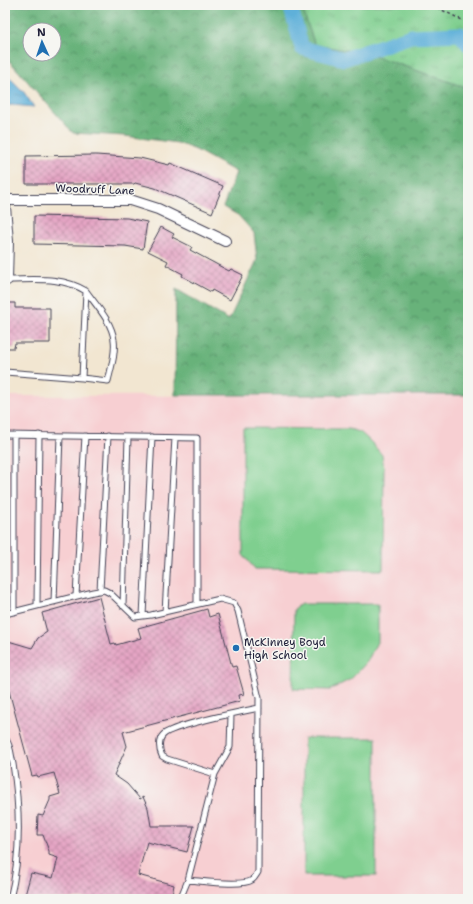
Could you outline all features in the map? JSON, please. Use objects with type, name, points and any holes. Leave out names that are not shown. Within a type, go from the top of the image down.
[{"type":"street","name":"Woodruff Lane","points":[[5,200],[130,200],[158,209],[224,241]]},
{"type":"street","points":[[5,208],[6,280]]},
{"type":"lane","points":[[5,372],[108,381],[112,364],[114,340],[107,319],[86,291],[69,282],[47,280],[6,280]]},
{"type":"lane","points":[[82,378],[86,291]]},
{"type":"lane","points":[[5,435],[198,438],[197,604]]},
{"type":"lane","points":[[14,435],[14,612]]},
{"type":"lane","points":[[37,606],[39,435]]},
{"type":"lane","points":[[54,602],[60,436]]},
{"type":"lane","points":[[76,596],[85,436]]},
{"type":"lane","points":[[100,591],[108,436]]},
{"type":"lane","points":[[123,606],[128,437]]},
{"type":"lane","points":[[143,616],[152,437]]},
{"type":"lane","points":[[165,612],[175,438]]},
{"type":"lane","points":[[5,614],[104,590],[110,593],[135,616],[165,612],[220,599],[234,603],[238,611],[259,698],[258,872],[252,880],[244,883],[188,880]]},
{"type":"lane","points":[[215,774],[167,759],[160,753],[160,739],[162,735],[171,730],[259,708]]},
{"type":"lane","points":[[180,899],[188,880],[215,774],[230,747],[231,715]]},
{"type":"lane","points":[[5,738],[8,742],[11,753],[17,809],[17,857],[10,899]]},
{"type":"path","points":[[432,5],[468,23]]},
{"type":"shaded area","name":"McKinney Boyd High School","points":[[468,395],[468,899],[5,899],[5,396]]},
{"type":"green space","points":[[5,5],[301,5],[315,45],[366,53],[468,88],[468,395],[175,395],[176,289],[229,320],[257,260],[254,233],[238,215],[223,207],[236,172],[196,150],[178,143],[125,136],[73,133],[5,56]]},
{"type":"green space","points":[[301,5],[468,5],[468,88],[366,53],[315,45]]},
{"type":"green space","points":[[243,428],[349,429],[360,432],[371,442],[382,455],[384,468],[383,570],[255,569],[243,555]]},
{"type":"green space","points":[[301,604],[378,604],[378,640],[367,662],[351,679],[330,690],[293,689],[294,609]]},
{"type":"green space","points":[[304,738],[376,738],[376,876],[304,876]]},
{"type":"water","points":[[5,73],[23,91],[34,107],[12,105],[5,106]]},
{"type":"building","points":[[96,155],[140,158],[169,165],[170,163],[223,186],[212,213],[155,188],[135,183],[26,184],[26,156]]},
{"type":"building","points":[[34,216],[127,218],[147,222],[143,249],[125,246],[34,244]]},
{"type":"building","points":[[161,227],[174,234],[172,237],[192,247],[190,250],[229,271],[231,269],[243,275],[230,300],[212,290],[211,292],[182,276],[183,274],[166,265],[168,261],[148,251]]},
{"type":"building","points":[[5,303],[15,303],[15,308],[50,308],[50,343],[15,343],[14,348],[5,348]]},
{"type":"building","points":[[99,597],[111,644],[115,643],[116,645],[141,638],[138,628],[207,609],[209,617],[218,614],[232,667],[236,666],[244,694],[239,695],[240,701],[123,732],[127,746],[114,775],[127,784],[140,799],[143,797],[148,808],[151,826],[194,826],[187,852],[147,842],[138,875],[174,885],[171,899],[24,899],[31,873],[53,878],[58,858],[49,855],[43,835],[37,835],[38,815],[43,816],[50,797],[60,794],[54,773],[38,777],[37,775],[32,776],[5,676],[5,640],[32,648],[38,638],[47,632],[42,613]]},
{"type":"waterway","points":[[290,5],[302,48],[344,59],[411,36],[460,34],[468,44]]},
{"type":"place","name":"McKinney Boyd High School","points":[[236,648]]}]
